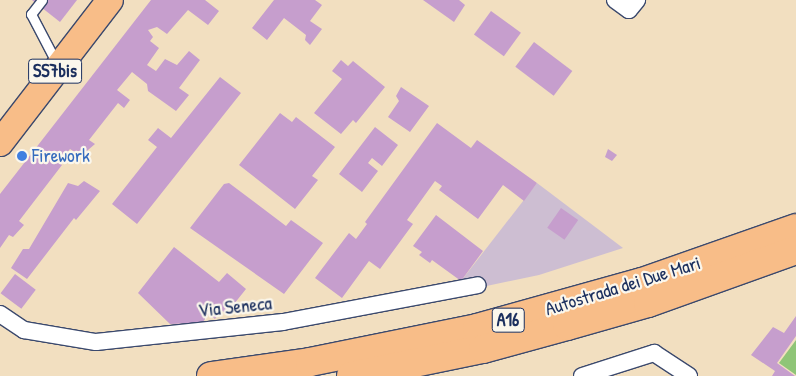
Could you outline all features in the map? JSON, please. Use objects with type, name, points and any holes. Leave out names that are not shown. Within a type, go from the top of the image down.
[{"type":"highway","name":"Autostrada dei Due Mari","points":[[211,376],[338,357],[477,328],[642,282],[796,228]]},
{"type":"highway","name":"Autostrada dei Due Mari","points":[[351,376],[483,349],[567,326],[675,294],[796,250]]},
{"type":"main road","name":"SS7bis","points":[[0,124],[96,0]]},
{"type":"main road","name":"SS7bis","points":[[0,143],[110,0]]},
{"type":"street","points":[[615,0],[629,10],[637,0]]},
{"type":"street","name":"Via Seneca","points":[[0,314],[31,332],[96,342],[283,322],[478,285]]},
{"type":"street","points":[[582,376],[654,353],[689,376]]},
{"type":"lane","points":[[42,0],[31,14],[53,56]]},
{"type":"shaded area","points":[[537,183],[623,248],[539,275],[463,291],[461,281]]},
{"type":"green space","points":[[796,340],[796,375],[779,363]]},
{"type":"building","points":[[32,0],[77,0],[60,22]]},
{"type":"building","points":[[151,0],[205,0],[219,11],[208,25],[188,10],[167,34],[157,27],[148,30],[153,37],[150,41],[159,48],[147,65],[156,71],[165,59],[177,65],[189,51],[200,60],[179,88],[189,95],[176,111],[148,91],[147,84],[132,72],[117,90],[130,100],[124,108],[118,103],[89,140],[95,144],[81,156],[70,149],[59,163],[62,165],[19,221],[24,225],[13,237],[9,235],[0,248],[0,194]]},
{"type":"building","points":[[274,0],[315,0],[322,5],[310,21],[322,29],[310,45],[305,40],[306,35],[284,18],[267,40],[252,28]]},
{"type":"building","points":[[423,0],[459,0],[465,5],[454,22]]},
{"type":"building","points":[[491,11],[521,33],[504,56],[474,34]]},
{"type":"building","points":[[534,42],[572,71],[554,96],[515,67]]},
{"type":"building","points":[[341,60],[348,66],[353,61],[385,87],[356,123],[353,120],[341,134],[314,113],[342,79],[332,71]]},
{"type":"building","points":[[220,77],[241,93],[137,224],[112,204],[157,147],[148,140],[158,128],[171,138]]},
{"type":"building","points":[[401,87],[429,106],[410,132],[388,117],[399,101],[396,96]]},
{"type":"building","points":[[280,113],[292,122],[296,117],[335,147],[312,176],[318,180],[295,209],[239,165]]},
{"type":"building","points":[[437,123],[471,148],[477,140],[537,183],[524,201],[503,185],[478,219],[439,190],[442,186],[435,181],[407,220],[413,224],[380,269],[369,261],[342,298],[315,278],[349,233],[356,239],[367,224],[365,222]]},
{"type":"building","points":[[375,127],[398,145],[382,166],[372,158],[368,163],[378,171],[362,192],[339,174]]},
{"type":"building","points":[[608,149],[617,155],[612,161],[605,157]]},
{"type":"building","points":[[84,181],[100,191],[76,220],[74,218],[27,279],[11,268],[23,249],[29,249],[68,183],[78,186]]},
{"type":"building","points":[[229,183],[286,226],[291,220],[323,243],[284,294],[190,228],[224,184]]},
{"type":"building","points":[[561,208],[578,220],[564,240],[547,228]]},
{"type":"building","points":[[436,215],[483,251],[461,281],[432,260],[430,263],[419,255],[422,252],[413,246]]},
{"type":"building","points":[[174,247],[219,282],[227,273],[246,289],[226,314],[221,310],[215,319],[209,314],[202,323],[170,324],[138,293]]},
{"type":"building","points":[[15,274],[36,290],[21,309],[1,293]]},
{"type":"building","points":[[796,316],[796,336],[777,363],[795,376],[772,376],[775,371],[751,355],[773,327],[784,333]]},
{"type":"place","name":"Firework","points":[[22,156]]}]
